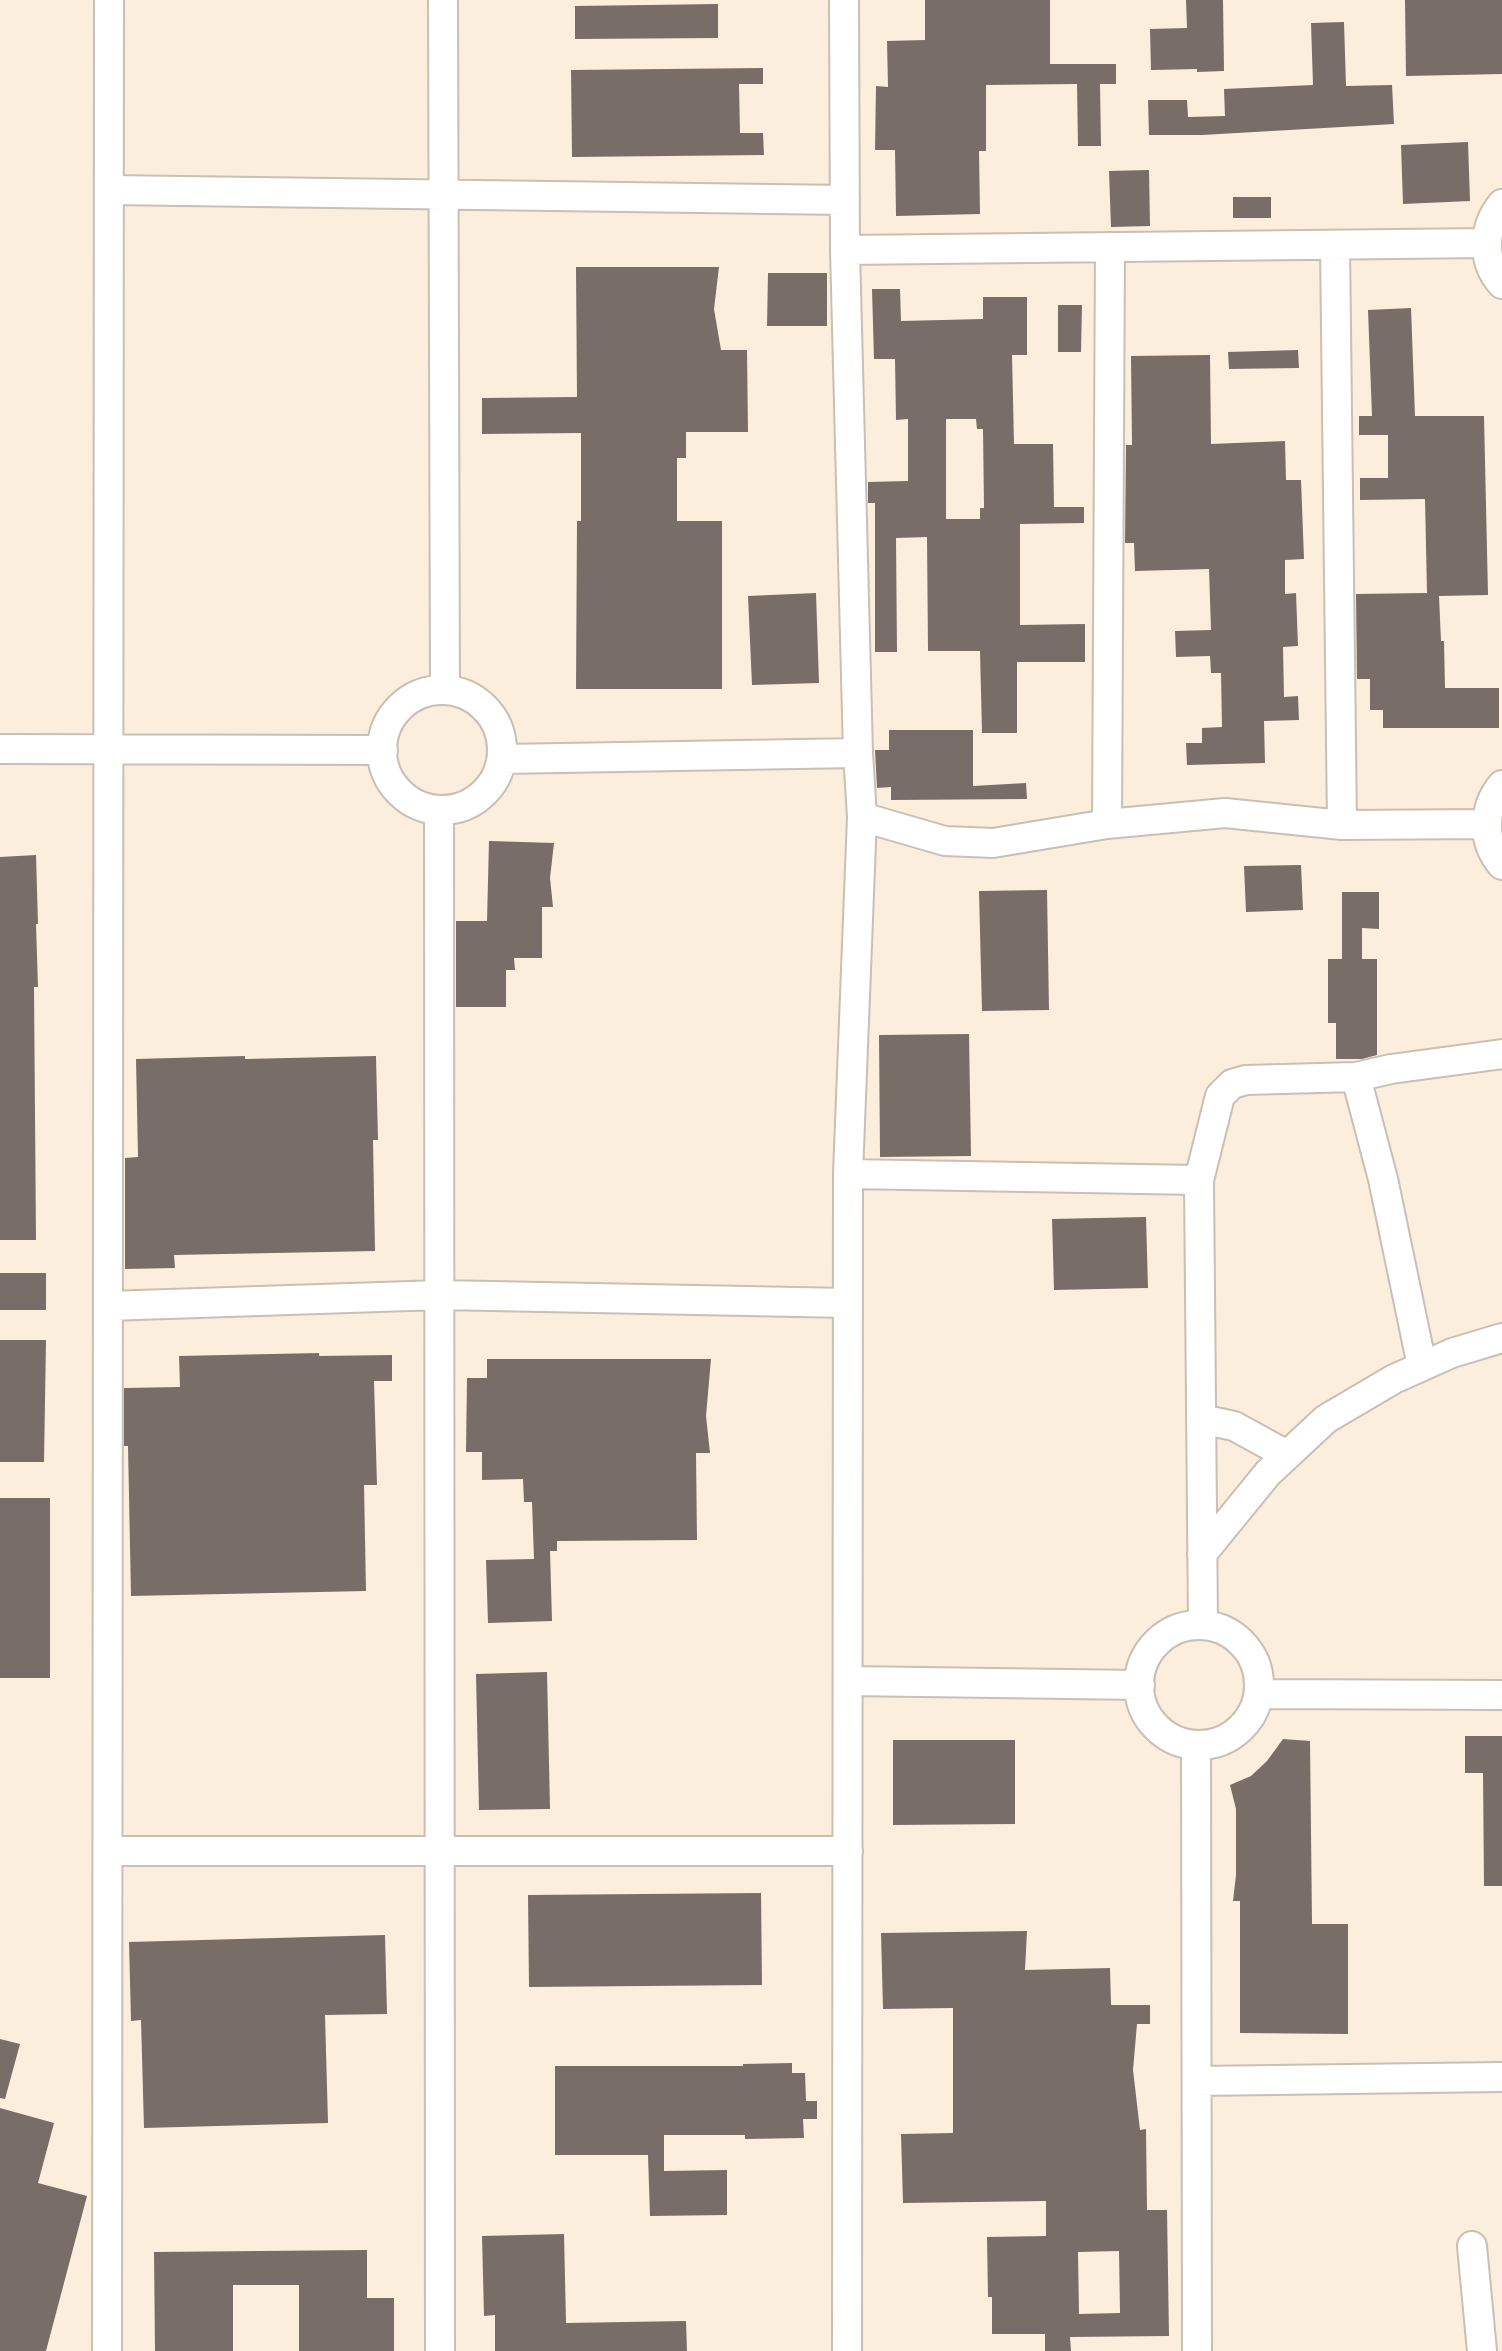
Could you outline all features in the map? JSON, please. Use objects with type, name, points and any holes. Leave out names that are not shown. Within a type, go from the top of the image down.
[{"type":"street","points":[[107,2351],[109,0]]},
{"type":"street","points":[[443,0],[445,690]]},
{"type":"street","points":[[844,0],[845,250],[862,817],[848,1174],[847,2351]]},
{"type":"street","points":[[109,190],[845,200]]},
{"type":"street","points":[[1502,204],[1492,216],[1486,236],[1488,262],[1502,284]]},
{"type":"street","points":[[845,250],[1487,243]]},
{"type":"street","points":[[1335,245],[1342,825]]},
{"type":"street","points":[[1107,824],[1110,247]]},
{"type":"street","points":[[445,690],[470,696],[489,712],[500,732],[502,759],[496,778],[482,795],[461,808],[439,811],[415,804],[396,789],[385,769],[383,750],[382,743],[389,722],[405,703],[424,692],[445,690]]},
{"type":"street","points":[[0,749],[383,750]]},
{"type":"street","points":[[502,759],[858,753]]},
{"type":"street","points":[[1502,785],[1493,796],[1486,816],[1489,842],[1502,865]]},
{"type":"street","points":[[439,811],[440,2351]]},
{"type":"street","points":[[862,817],[945,841],[993,843],[1107,824],[1224,813],[1342,825],[1487,824]]},
{"type":"street","points":[[1203,1624],[1199,1180],[1220,1096],[1232,1084],[1246,1080],[1356,1077],[1391,1069],[1502,1054]]},
{"type":"street","points":[[1356,1077],[1383,1179],[1422,1366]]},
{"type":"street","points":[[848,1174],[1199,1180]]},
{"type":"street","points":[[108,1306],[440,1295],[848,1303]]},
{"type":"street","points":[[1202,1554],[1268,1474],[1326,1419],[1394,1379],[1422,1366],[1452,1353],[1502,1338]]},
{"type":"street","points":[[1201,1419],[1234,1426],[1287,1455]]},
{"type":"street","points":[[1203,1624],[1227,1631],[1247,1647],[1257,1667],[1259,1694],[1253,1713],[1240,1730],[1218,1743],[1196,1746],[1172,1739],[1153,1724],[1142,1703],[1140,1685],[1146,1657],[1162,1638],[1181,1627],[1203,1624]]},
{"type":"street","points":[[848,1681],[1140,1685]]},
{"type":"street","points":[[1259,1694],[1502,1695]]},
{"type":"street","points":[[1196,1746],[1197,2351]]},
{"type":"street","points":[[108,1851],[848,1851]]},
{"type":"street","points":[[1197,2081],[1502,2077]]},
{"type":"street","points":[[1472,2246],[1482,2351]]},
{"type":"shaded area","points":[[0,0],[1502,0],[1502,2351],[0,2351]]},
{"type":"building","points":[[925,0],[1050,0],[1050,64],[1116,64],[1116,84],[1100,84],[1101,146],[1078,146],[1077,84],[986,85],[986,151],[979,151],[980,214],[896,216],[895,150],[875,150],[876,86],[888,87],[887,41],[925,40]]},
{"type":"building","points":[[1186,0],[1223,0],[1224,71],[1151,70],[1150,29],[1187,28]]},
{"type":"building","points":[[1405,0],[1502,0],[1502,74],[1406,76]]},
{"type":"building","points":[[718,4],[718,38],[575,39],[575,6]]},
{"type":"building","points":[[1344,22],[1346,86],[1392,85],[1394,124],[1202,135],[1149,135],[1148,100],[1187,100],[1188,117],[1225,116],[1224,89],[1313,85],[1311,23]]},
{"type":"building","points":[[763,68],[763,84],[739,84],[740,133],[763,133],[764,155],[572,157],[571,70]]},
{"type":"building","points":[[1468,142],[1470,201],[1403,204],[1401,145]]},
{"type":"building","points":[[1149,170],[1150,226],[1111,227],[1109,171]]},
{"type":"building","points":[[1233,197],[1271,197],[1271,218],[1233,218]]},
{"type":"building","points":[[576,267],[719,267],[714,309],[721,350],[747,350],[748,432],[686,432],[686,458],[677,458],[677,521],[722,521],[722,689],[576,689],[577,521],[581,521],[581,433],[482,434],[482,398],[577,397]]},
{"type":"building","points":[[768,273],[827,273],[827,326],[767,326]]},
{"type":"building","points":[[872,289],[900,289],[901,321],[983,319],[983,297],[1027,297],[1027,355],[1012,355],[1014,444],[1053,444],[1054,507],[1084,507],[1084,523],[1020,524],[1020,625],[1085,624],[1085,662],[1017,662],[1017,733],[982,733],[980,651],[928,651],[927,537],[896,538],[897,652],[875,652],[875,503],[868,503],[868,482],[908,481],[908,419],[896,420],[895,359],[874,359]],"holes":[[[946,419],[976,419],[977,429],[983,429],[984,508],[980,508],[980,519],[946,519]]]},
{"type":"building","points":[[1058,305],[1082,305],[1081,352],[1058,352]]},
{"type":"building","points":[[1411,308],[1415,416],[1484,416],[1488,595],[1439,596],[1441,641],[1444,641],[1445,688],[1499,688],[1499,728],[1383,728],[1383,710],[1370,710],[1370,679],[1357,679],[1356,594],[1427,593],[1425,499],[1360,500],[1360,478],[1388,478],[1388,435],[1359,435],[1359,416],[1372,416],[1368,310]]},
{"type":"building","points":[[1298,350],[1299,368],[1229,369],[1228,352]]},
{"type":"building","points":[[1210,355],[1211,444],[1285,441],[1286,480],[1301,480],[1304,559],[1285,560],[1285,594],[1296,593],[1298,646],[1283,647],[1284,697],[1298,696],[1299,720],[1264,721],[1265,763],[1187,765],[1186,743],[1202,743],[1202,728],[1222,727],[1221,673],[1211,673],[1210,656],[1176,657],[1175,631],[1211,630],[1209,569],[1135,571],[1134,543],[1125,543],[1126,445],[1132,445],[1131,356]]},
{"type":"building","points":[[816,593],[819,683],[752,685],[748,596]]},
{"type":"building","points":[[889,730],[973,730],[973,786],[1026,783],[1027,799],[891,800],[891,787],[877,788],[875,750],[889,750]]},
{"type":"building","points":[[489,841],[554,843],[550,878],[553,907],[542,907],[542,958],[514,958],[515,970],[506,970],[506,1007],[456,1007],[456,921],[487,921]]},
{"type":"building","points":[[36,855],[36,1240],[0,1240],[0,857]]},
{"type":"building","points":[[1301,865],[1303,910],[1246,912],[1244,866]]},
{"type":"building","points":[[1047,890],[1049,1010],[982,1011],[979,891]]},
{"type":"building","points":[[1342,892],[1379,892],[1379,929],[1362,928],[1362,959],[1377,959],[1377,1055],[1362,1059],[1336,1059],[1336,1023],[1328,1023],[1328,959],[1342,959]]},
{"type":"building","points":[[969,1034],[971,1156],[880,1157],[879,1035]]},
{"type":"building","points":[[245,1056],[245,1059],[376,1056],[378,1140],[373,1140],[375,1251],[174,1255],[175,1268],[125,1269],[125,1158],[138,1157],[136,1059]]},
{"type":"building","points":[[1146,1217],[1148,1288],[1054,1290],[1052,1219]]},
{"type":"building","points":[[0,1273],[46,1273],[46,1310],[0,1310]]},
{"type":"building","points":[[0,1340],[46,1340],[44,1462],[0,1462]]},
{"type":"building","points":[[319,1353],[319,1356],[392,1355],[392,1381],[374,1381],[377,1485],[364,1485],[366,1591],[131,1596],[124,1388],[180,1387],[179,1356]]},
{"type":"building","points":[[487,1359],[711,1359],[706,1416],[710,1453],[696,1453],[697,1540],[557,1541],[557,1551],[550,1551],[552,1621],[488,1623],[486,1560],[534,1559],[532,1502],[524,1502],[523,1479],[482,1480],[482,1452],[466,1452],[467,1378],[487,1378]]},
{"type":"building","points":[[0,1498],[50,1498],[50,1678],[0,1678]]},
{"type":"building","points":[[547,1672],[550,1809],[479,1810],[476,1674]]},
{"type":"building","points":[[1465,1736],[1502,1736],[1502,1886],[1484,1886],[1483,1773],[1465,1773]]},
{"type":"building","points":[[1283,1739],[1310,1741],[1312,1924],[1348,1924],[1348,2034],[1240,2033],[1240,1901],[1233,1901],[1236,1875],[1236,1809],[1230,1785],[1251,1776],[1267,1761]]},
{"type":"building","points":[[893,1740],[1015,1740],[1015,1824],[893,1825]]},
{"type":"building","points":[[761,1893],[762,1985],[529,1987],[528,1895]]},
{"type":"building","points":[[1027,1931],[1025,1970],[1110,1968],[1111,2005],[1150,2005],[1150,2024],[1137,2024],[1133,2070],[1140,2130],[1146,2129],[1147,2210],[1167,2210],[1169,2336],[1070,2337],[1071,2351],[1045,2351],[1045,2334],[992,2334],[987,2237],[1046,2236],[1046,2201],[903,2203],[901,2134],[953,2133],[953,2008],[883,2009],[881,1933]],"holes":[[[1119,2251],[1120,2313],[1079,2314],[1078,2252]]]},
{"type":"building","points":[[385,1935],[387,2014],[325,2015],[328,2123],[144,2128],[141,2020],[131,2021],[129,1942]]},
{"type":"building","points":[[0,2039],[20,2044],[5,2099],[0,2098]]},
{"type":"building","points":[[792,2063],[792,2073],[805,2073],[806,2101],[817,2101],[817,2119],[803,2119],[804,2138],[745,2139],[745,2135],[664,2135],[664,2171],[727,2170],[727,2215],[650,2216],[648,2155],[555,2155],[555,2066],[743,2066]]},
{"type":"building","points":[[0,2108],[54,2123],[38,2183],[87,2196],[46,2351],[0,2351]]},
{"type":"building","points":[[564,2234],[566,2323],[686,2321],[687,2351],[495,2351],[495,2315],[484,2316],[482,2236]]},
{"type":"building","points":[[367,2250],[367,2298],[394,2298],[394,2351],[299,2351],[299,2285],[233,2285],[233,2351],[155,2351],[154,2252]]}]
